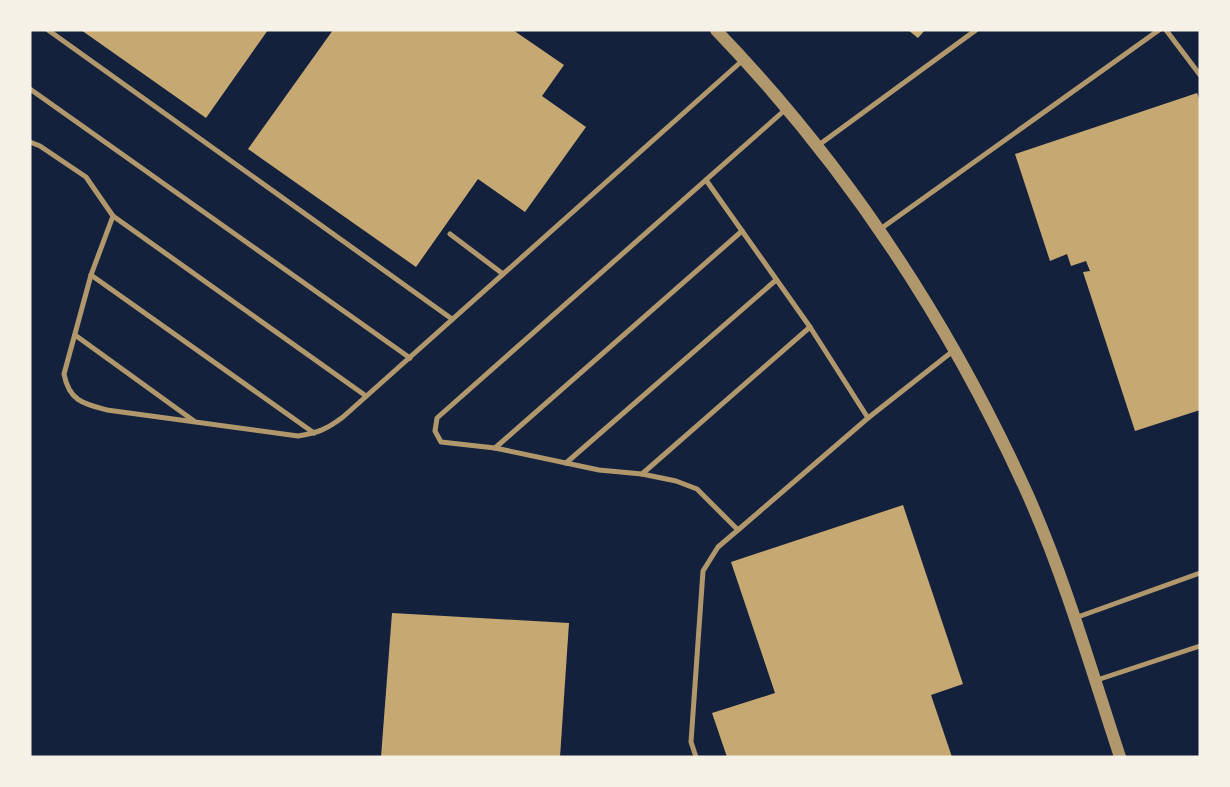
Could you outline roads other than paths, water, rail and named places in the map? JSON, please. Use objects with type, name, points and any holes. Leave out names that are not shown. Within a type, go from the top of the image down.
[{"type":"street","points":[[716,30],[786,109],[850,189],[905,268],[954,350],[993,421],[1028,495],[1058,571],[1120,757]]},
{"type":"lane","points":[[48,30],[453,319]]},
{"type":"lane","points":[[817,147],[976,30]]},
{"type":"lane","points":[[879,230],[1159,30]]},
{"type":"lane","points":[[1166,30],[1200,75]]},
{"type":"lane","points":[[113,216],[90,275],[64,374],[66,386],[74,397],[85,404],[107,410],[298,436],[314,433],[328,428],[410,358],[743,60]]},
{"type":"lane","points":[[30,89],[410,358]]},
{"type":"lane","points":[[738,530],[698,489],[676,481],[441,442],[435,431],[437,418],[786,109]]},
{"type":"lane","points":[[30,142],[86,177],[113,216],[366,396]]},
{"type":"lane","points":[[706,180],[810,327],[868,418]]},
{"type":"lane","points":[[495,449],[742,231]]},
{"type":"lane","points":[[450,234],[503,274]]},
{"type":"lane","points":[[90,275],[314,433]]},
{"type":"lane","points":[[566,463],[776,280]]},
{"type":"lane","points":[[642,474],[810,327]]},
{"type":"lane","points":[[75,335],[195,422]]},
{"type":"lane","points":[[696,757],[691,743],[703,571],[718,547],[868,418],[954,350]]},
{"type":"lane","points":[[1074,618],[1200,573]]},
{"type":"lane","points":[[1095,681],[1200,646]]}]
